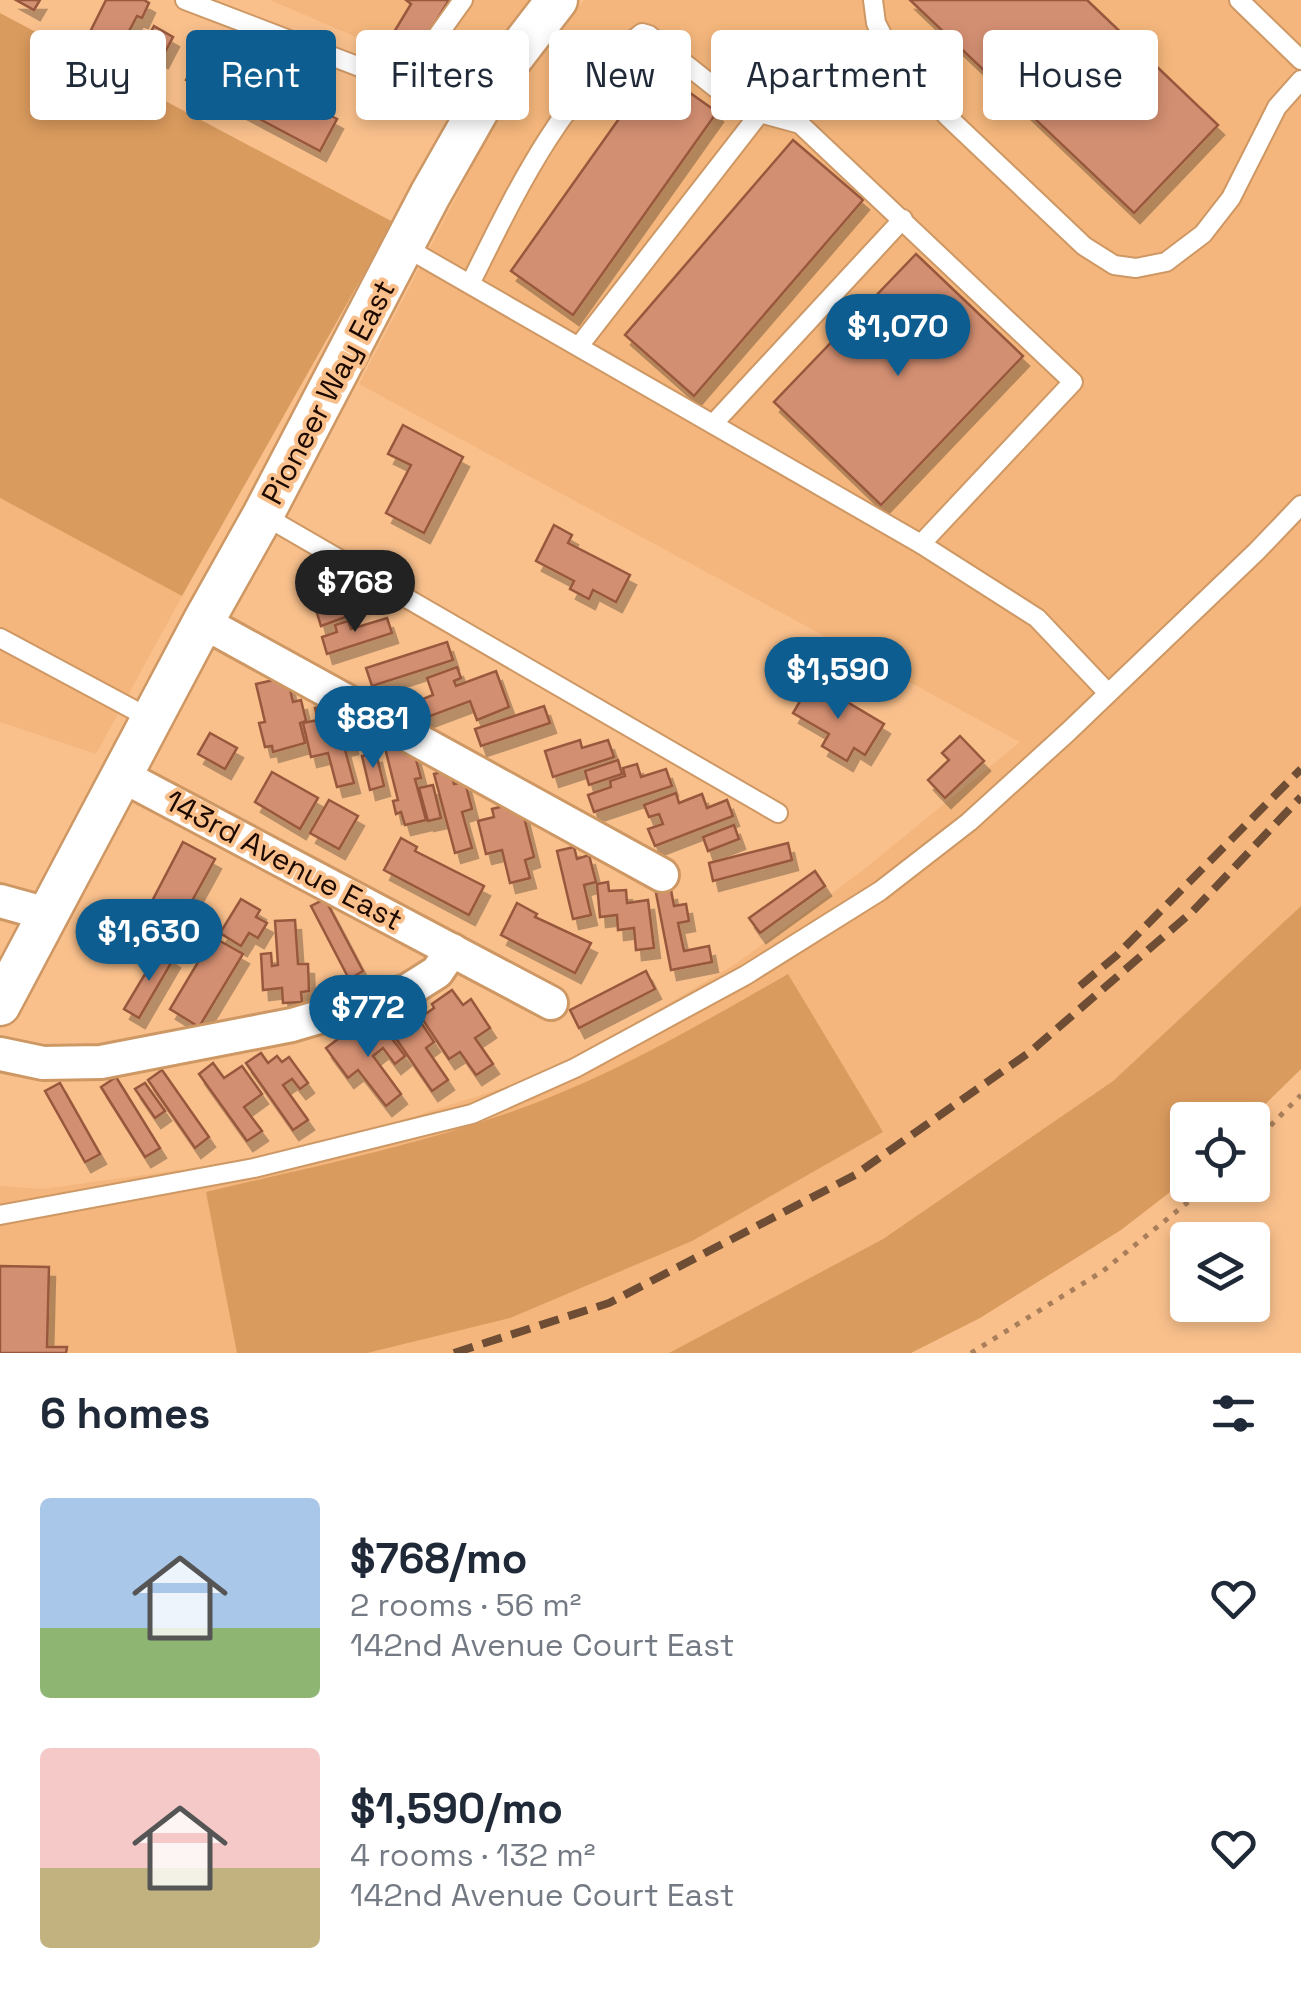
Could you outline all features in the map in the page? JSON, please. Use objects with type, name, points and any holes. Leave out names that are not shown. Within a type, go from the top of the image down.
[{"type":"street","name":"Pioneer Way East","points":[[529,35],[557,0]]},
{"type":"street","name":"Pioneer Way East","points":[[0,1005],[472,120]]},
{"type":"street","points":[[203,622],[662,875]]},
{"type":"street","name":"143rd Avenue East","points":[[122,775],[551,1003]]},
{"type":"street","points":[[0,901],[47,914]]},
{"type":"street","points":[[0,1054],[43,1064],[101,1062],[260,1032],[407,990],[436,972],[452,950]]},
{"type":"lane","points":[[185,0],[356,66]]},
{"type":"lane","points":[[442,30],[463,0]]},
{"type":"lane","points":[[873,0],[876,22],[891,52],[948,117],[1084,246],[1114,265],[1136,268],[1166,262],[1203,234],[1231,198],[1277,108],[1301,80]]},
{"type":"lane","points":[[1238,0],[1301,60]]},
{"type":"lane","points":[[470,284],[554,129],[618,51],[642,33],[649,34],[711,85]]},
{"type":"lane","points":[[579,346],[755,120]]},
{"type":"lane","points":[[784,120],[800,124],[1073,382],[921,544]]},
{"type":"lane","points":[[713,424],[903,219]]},
{"type":"lane","points":[[406,246],[921,544],[1036,618],[1108,693]]},
{"type":"lane","points":[[0,1215],[254,1168],[472,1114],[575,1068],[746,974],[880,891],[969,822],[1257,552],[1301,505]]},
{"type":"lane","points":[[263,516],[778,813]]},
{"type":"lane","points":[[0,638],[151,719]]},
{"type":"path","points":[[1270,1126],[1301,1095]]},
{"type":"path","points":[[971,1353],[1103,1270],[1187,1202]]},
{"type":"shaded area","points":[[270,0],[530,0],[507,30],[356,30],[356,37]]},
{"type":"shaded area","points":[[584,0],[1301,0],[1301,906],[1113,1081],[883,1239],[669,1353],[0,1353],[0,1186],[43,1189],[301,1153],[552,1072],[734,965],[862,871],[1020,742],[359,384],[488,136],[498,120],[529,120],[529,72],[549,45],[549,120],[691,120],[691,30],[560,30]]},
{"type":"shaded area","points":[[0,13],[32,30],[30,120],[166,120],[166,101],[186,112],[186,120],[201,120],[393,222],[182,596],[0,498]]},
{"type":"shaded area","points":[[0,498],[182,596],[96,754],[0,722]]},
{"type":"shaded area","points":[[1301,906],[1301,1069],[1267,1102],[1170,1102],[1170,1192],[1121,1230],[980,1318],[911,1353],[669,1353],[883,1239],[1113,1081]]},
{"type":"shaded area","points":[[788,974],[883,1132],[692,1241],[510,1318],[367,1353],[237,1353],[206,1192],[396,1147],[545,1099],[651,1050]]},
{"type":"building","points":[[16,0],[40,0],[34,10]]},
{"type":"building","points":[[106,0],[149,3],[142,18],[137,16],[130,30],[91,30]]},
{"type":"building","points":[[406,0],[449,0],[431,30],[395,30],[411,4]]},
{"type":"building","points":[[910,0],[1087,0],[1118,30],[983,30],[983,69],[963,50],[963,30],[942,30]]},
{"type":"building","points":[[1158,68],[1218,125],[1134,213],[1036,120],[1158,120]]},
{"type":"building","points":[[691,94],[711,108],[711,120],[573,315],[511,271],[618,120],[691,120]]},
{"type":"building","points":[[337,119],[320,151],[261,120]]},
{"type":"building","points":[[793,140],[863,200],[694,396],[625,335]]},
{"type":"building","points":[[916,254],[1023,356],[881,505],[774,402]]},
{"type":"building","points":[[403,425],[463,457],[424,533],[386,513],[411,465],[388,454]]},
{"type":"building","points":[[554,525],[572,535],[568,543],[630,575],[616,602],[593,590],[589,599],[570,589],[574,581],[536,561]]},
{"type":"building","points":[[347,603],[351,615],[321,626],[317,613]]},
{"type":"building","points":[[387,618],[392,633],[327,654],[322,637],[337,632],[335,625],[348,621],[351,629]]},
{"type":"building","points":[[447,642],[453,660],[372,686],[366,668]]},
{"type":"building","points":[[457,667],[461,678],[454,681],[456,686],[496,671],[509,707],[477,720],[470,701],[425,718],[418,701],[433,695],[427,678]]},
{"type":"building","points":[[287,677],[293,702],[301,700],[306,721],[300,723],[305,743],[273,752],[272,746],[265,747],[259,723],[265,722],[256,684]]},
{"type":"building","points":[[812,681],[884,724],[865,755],[854,748],[847,761],[822,746],[829,734],[793,713]]},
{"type":"building","points":[[332,704],[335,718],[345,716],[352,744],[344,746],[354,783],[337,787],[328,753],[311,757],[303,723],[318,720],[315,708]]},
{"type":"building","points":[[544,706],[550,723],[481,746],[475,729]]},
{"type":"building","points":[[210,733],[237,748],[225,769],[198,754]]},
{"type":"building","points":[[960,736],[984,761],[945,798],[928,780],[949,760],[942,753]]},
{"type":"building","points":[[580,740],[582,748],[608,740],[614,757],[553,777],[545,751]]},
{"type":"building","points":[[406,742],[414,752],[421,778],[415,779],[426,820],[405,825],[401,812],[396,814],[393,801],[398,800],[385,748]]},
{"type":"building","points":[[376,753],[384,786],[370,790],[362,756]]},
{"type":"building","points":[[618,760],[622,774],[589,785],[585,771]]},
{"type":"building","points":[[637,764],[641,777],[666,769],[672,786],[594,812],[588,795],[611,787],[610,781],[625,776],[623,768]]},
{"type":"building","points":[[450,770],[454,784],[465,782],[472,809],[462,812],[472,848],[455,853],[434,774]]},
{"type":"building","points":[[272,772],[318,798],[300,829],[255,802]]},
{"type":"building","points":[[433,785],[441,818],[428,821],[419,788]]},
{"type":"building","points":[[676,793],[679,803],[702,794],[707,808],[727,800],[733,816],[655,846],[648,829],[663,824],[659,814],[649,817],[644,805]]},
{"type":"building","points":[[329,800],[358,816],[339,849],[310,833]]},
{"type":"building","points":[[521,805],[534,857],[525,860],[530,878],[510,883],[502,850],[486,854],[478,821],[494,817],[492,809]]},
{"type":"building","points":[[734,825],[739,839],[708,851],[703,837]]},
{"type":"building","points":[[401,838],[417,847],[415,851],[484,886],[469,915],[384,870]]},
{"type":"building","points":[[183,842],[215,859],[181,921],[150,905]]},
{"type":"building","points":[[788,843],[792,860],[713,881],[709,863]]},
{"type":"building","points":[[574,847],[577,859],[589,855],[596,882],[584,885],[591,915],[573,919],[557,851]]},
{"type":"building","points":[[815,871],[825,886],[760,933],[749,918]]},
{"type":"building","points":[[608,882],[609,891],[626,890],[627,903],[648,900],[654,948],[636,950],[634,928],[618,930],[617,915],[600,917],[597,884]]},
{"type":"building","points":[[671,890],[674,906],[686,904],[689,921],[678,923],[684,951],[709,946],[712,962],[671,970],[656,893]]},
{"type":"building","points":[[241,899],[260,910],[256,917],[267,923],[258,938],[249,933],[241,946],[220,933]]},
{"type":"building","points":[[325,899],[363,971],[349,979],[311,906]]},
{"type":"building","points":[[517,903],[537,914],[535,917],[591,943],[575,973],[501,935]]},
{"type":"building","points":[[295,920],[298,964],[308,964],[309,991],[301,992],[302,1002],[283,1003],[282,988],[263,990],[261,954],[271,953],[272,966],[278,965],[275,921]]},
{"type":"building","points":[[213,937],[243,954],[199,1027],[170,1009]]},
{"type":"building","points":[[160,949],[174,958],[139,1018],[124,1009]]},
{"type":"building","points":[[646,971],[655,989],[579,1028],[570,1010]]},
{"type":"building","points":[[452,990],[463,1005],[471,999],[490,1028],[475,1038],[493,1064],[476,1075],[460,1052],[449,1059],[421,1017]]},
{"type":"building","points":[[399,1011],[406,1021],[416,1015],[434,1042],[426,1048],[448,1080],[432,1091],[384,1021]]},
{"type":"building","points":[[354,1027],[360,1035],[369,1029],[374,1036],[384,1028],[405,1056],[395,1064],[383,1048],[373,1056],[401,1094],[386,1106],[358,1070],[348,1078],[326,1048]]},
{"type":"building","points":[[261,1053],[268,1063],[277,1056],[282,1062],[289,1057],[308,1083],[300,1089],[292,1079],[283,1085],[308,1120],[293,1130],[246,1063]]},
{"type":"building","points":[[213,1063],[224,1078],[242,1066],[262,1094],[244,1107],[262,1131],[247,1141],[199,1074]]},
{"type":"building","points":[[162,1070],[209,1137],[195,1148],[148,1080]]},
{"type":"building","points":[[116,1077],[160,1148],[145,1157],[101,1087]]},
{"type":"building","points":[[60,1083],[100,1154],[85,1162],[45,1091]]},
{"type":"building","points":[[145,1083],[165,1111],[155,1118],[135,1089]]},
{"type":"building","points":[[0,1266],[49,1267],[47,1347],[67,1347],[66,1353],[0,1353]]},
{"type":"railway","points":[[1080,986],[1116,956],[1301,769]]},
{"type":"railway","points":[[454,1353],[609,1303],[855,1175],[1030,1052],[1193,911],[1301,797]]}]
